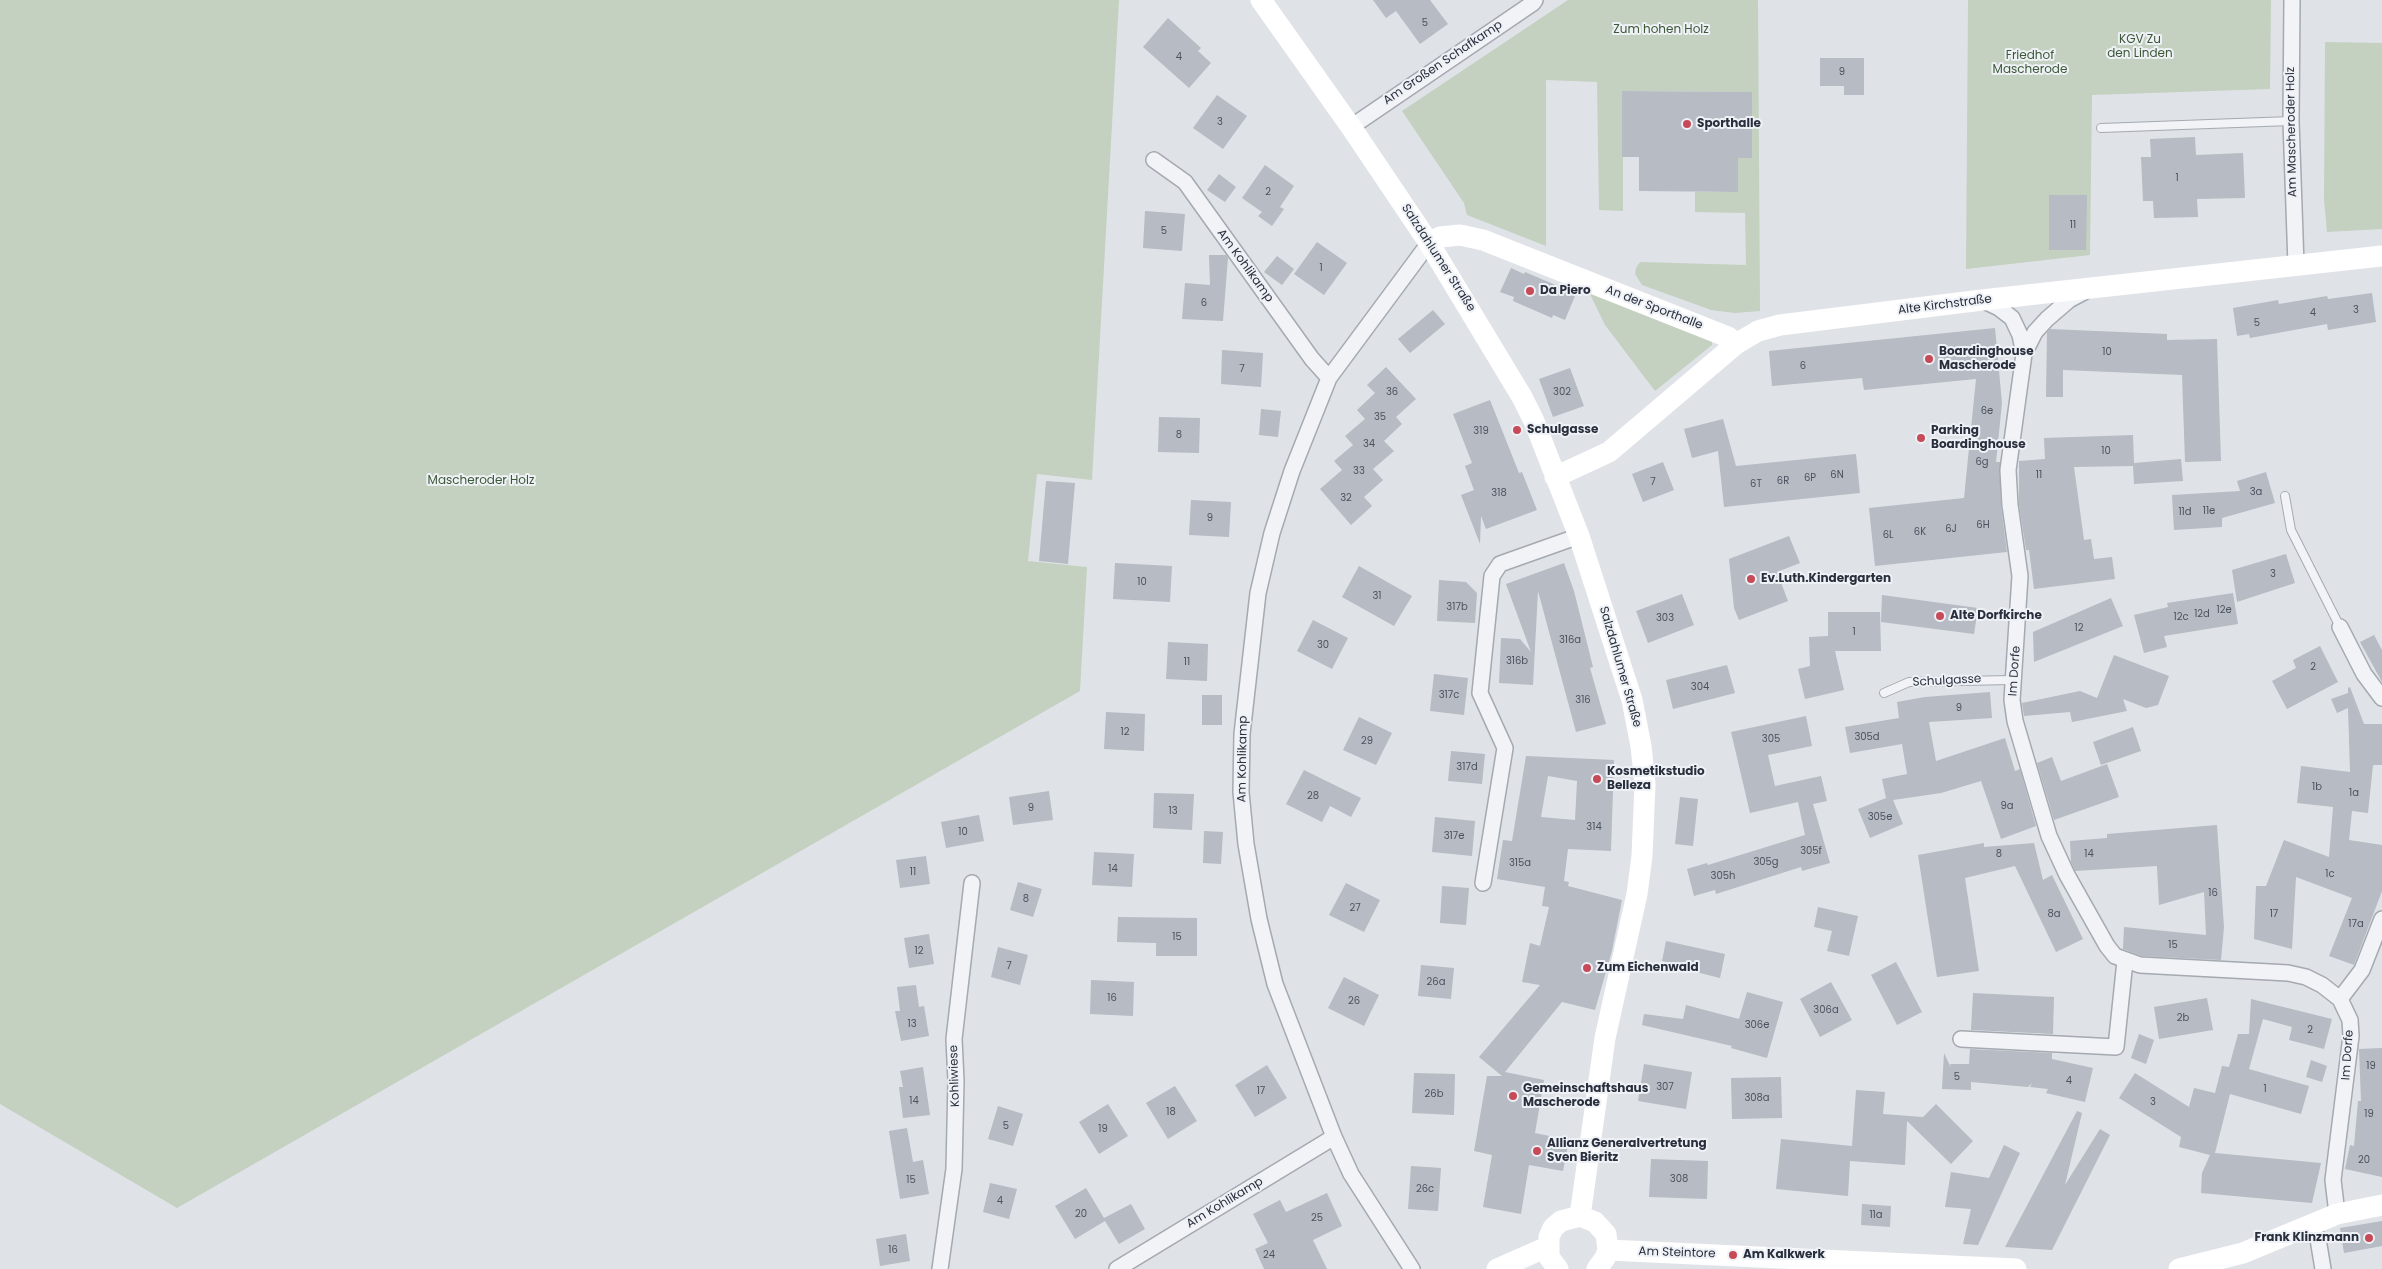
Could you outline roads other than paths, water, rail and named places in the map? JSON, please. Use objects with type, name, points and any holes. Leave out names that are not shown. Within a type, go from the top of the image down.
[{"type":"main road","name":"Salzdahlumer Straße","points":[[1261,0],[1351,126],[1429,243],[1522,397],[1579,536],[1632,700],[1642,746],[1644,836],[1637,894],[1604,1045],[1580,1216]]},
{"type":"main road","name":"An der Sporthalle","points":[[1429,243],[1440,237],[1460,235],[1483,240],[1728,337],[1736,344]]},
{"type":"main road","name":"Alte Kirchstraße","points":[[1555,477],[1609,452],[1736,344],[1758,331],[1780,325],[1982,300],[2382,256]]},
{"type":"main road","points":[[2179,1269],[2243,1253],[2337,1214],[2382,1205]]},
{"type":"main road","points":[[1558,1269],[1549,1257],[1547,1247],[1549,1237],[1553,1228],[1565,1219],[1580,1216],[1588,1218],[1601,1227],[1608,1242],[1606,1258],[1597,1269]]},
{"type":"main road","points":[[1497,1269],[1547,1247]]},
{"type":"main road","name":"Am Steintore","points":[[1608,1250],[1762,1263],[2016,1269]]},
{"type":"street","name":"Am Großen Schafkamp","points":[[1351,126],[1533,3],[1534,0]]},
{"type":"street","name":"Am Mascheroder Holz","points":[[2292,0],[2291,121],[2296,265]]},
{"type":"street","name":"Am Kohlikamp","points":[[1154,160],[1185,182],[1312,359],[1328,378]]},
{"type":"street","name":"Am Kohlikamp","points":[[1412,1269],[1351,1174],[1334,1137],[1274,984],[1259,919],[1246,844],[1241,792],[1242,734],[1258,593],[1272,533],[1292,471],[1328,378],[1429,243]]},
{"type":"street","name":"Im Dorfe","points":[[2090,288],[2069,300],[2047,319],[2035,332],[2024,354],[2008,470],[2010,505],[2020,576],[2019,611],[2012,680],[2015,722],[2049,836],[2066,875],[2107,946],[2115,956],[2140,965],[2288,973],[2306,977],[2322,985],[2340,999],[2350,1020],[2351,1036],[2333,1180],[2337,1214]]},
{"type":"street","name":"Im Dorfe","points":[[1982,300],[2000,308],[2012,318],[2020,335],[2024,354]]},
{"type":"street","points":[[1483,883],[1505,748],[1480,694],[1492,576],[1500,564],[1579,536]]},
{"type":"street","points":[[2340,627],[2364,674],[2382,698]]},
{"type":"street","name":"Kohliwiese","points":[[940,1269],[954,1169],[956,1090],[954,1039],[972,883]]},
{"type":"street","points":[[2340,999],[2362,970],[2382,919]]},
{"type":"street","points":[[1961,1039],[2116,1047],[2125,961]]},
{"type":"street","name":"Am Kohlikamp","points":[[1117,1269],[1334,1137]]},
{"type":"street","points":[[2311,1225],[2318,1239],[2324,1269]]},
{"type":"lane","points":[[2101,128],[2291,121]]},
{"type":"lane","points":[[2285,496],[2291,530],[2340,627]]},
{"type":"lane","name":"Schulgasse","points":[[1884,694],[1909,682],[2012,680]]},
{"type":"place","name":"Sporthalle","points":[[1687,124]]},
{"type":"place","name":"Da Piero","points":[[1530,291]]},
{"type":"place","name":"Boardinghouse Mascherode","points":[[1929,359]]},
{"type":"place","name":"Schulgasse","points":[[1517,430]]},
{"type":"place","name":"Parking Boardinghouse","points":[[1921,438]]},
{"type":"place","name":"Ev.Luth.Kindergarten","points":[[1751,579]]},
{"type":"place","name":"Alte Dorfkirche","points":[[1940,616]]},
{"type":"place","name":"Kosmetikstudio Belleza","points":[[1597,779]]},
{"type":"place","name":"Zum Eichenwald","points":[[1587,968]]},
{"type":"place","name":"Gemeinschaftshaus Mascherode","points":[[1513,1096]]},
{"type":"place","name":"Allianz Generalvertretung Sven Bieritz","points":[[1537,1151]]},
{"type":"place","name":"Frank Klinzmann","points":[[2369,1238]]},
{"type":"place","name":"Am Kalkwerk","points":[[1733,1255]]},
{"type":"park label","name":"Zum hohen Holz","points":[[1661,30]]},
{"type":"park label","name":"KGV Zu den Linden","points":[[2140,47]]},
{"type":"park label","name":"Friedhof Mascherode","points":[[2030,63]]},
{"type":"park label","name":"Mascheroder Holz","points":[[481,481]]}]
